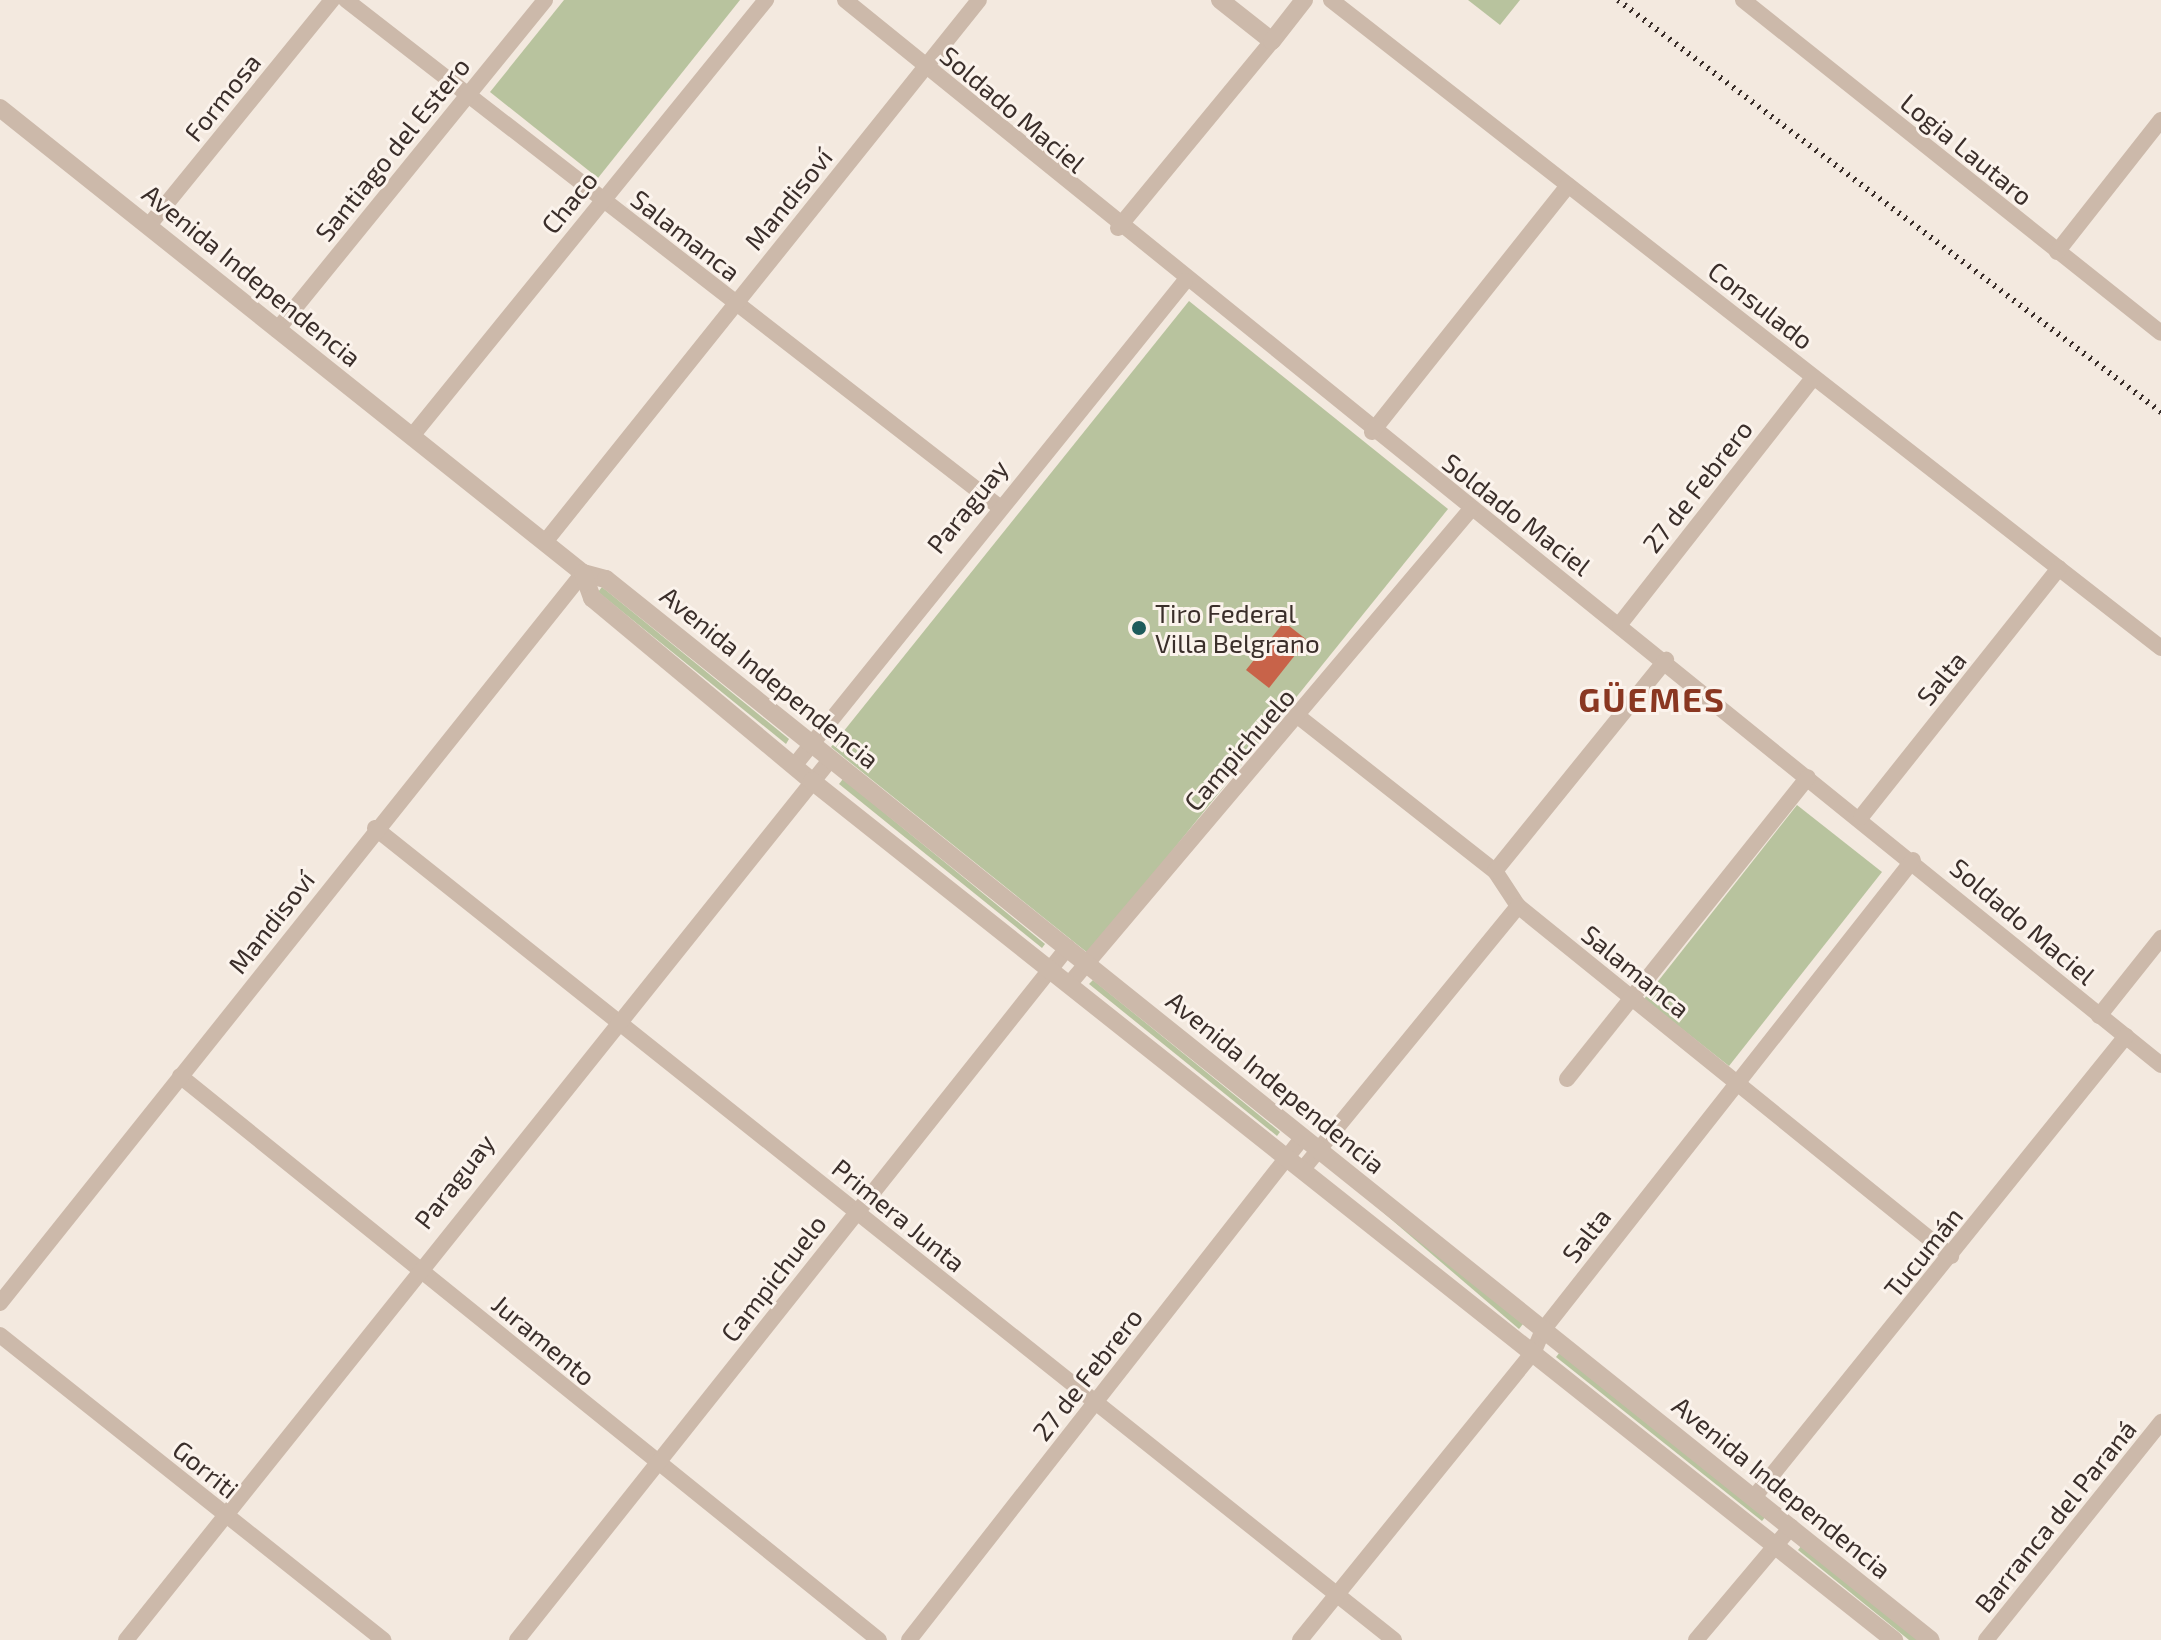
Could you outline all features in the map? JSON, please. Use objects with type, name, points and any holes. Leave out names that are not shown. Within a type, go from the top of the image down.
[{"type":"street","name":"Formosa","points":[[150,224],[332,0]]},
{"type":"street","name":"Salamanca","points":[[346,0],[998,506]]},
{"type":"street","name":"Santiago del Estero","points":[[277,330],[545,0]]},
{"type":"street","name":"Chaco","points":[[412,436],[601,199],[766,0]]},
{"type":"street","name":"Soldado Maciel","points":[[845,0],[1118,228],[1372,432],[1666,660],[2161,1065]]},
{"type":"street","name":"Mandisoví","points":[[545,542],[979,0]]},
{"type":"street","points":[[1220,0],[1272,41]]},
{"type":"street","points":[[1118,228],[1304,0]]},
{"type":"street","name":"Consulado","points":[[1331,0],[2161,648]]},
{"type":"street","name":"Logia Lautaro","points":[[1743,0],[2161,333]]},
{"type":"street","name":"Avenida Independencia","points":[[0,108],[150,224],[277,330],[583,573],[606,579],[1931,1640]]},
{"type":"street","points":[[2057,252],[2161,120]]},
{"type":"street","points":[[1372,432],[1568,186]]},
{"type":"street","name":"Paraguay","points":[[794,766],[998,506],[1185,281]]},
{"type":"street","name":"27 de Febrero","points":[[1620,624],[1813,378]]},
{"type":"street","name":"Campichuelo","points":[[1071,982],[1299,717],[1471,509]]},
{"type":"street","name":"Salta","points":[[1861,817],[2059,568]]},
{"type":"street","name":"Avenida Independencia","points":[[583,573],[592,598],[812,781],[1071,982],[1894,1640]]},
{"type":"street","name":"Mandisoví","points":[[0,1303],[375,828],[583,573]]},
{"type":"street","points":[[1495,871],[1666,660]]},
{"type":"street","name":"Salamanca","points":[[1299,717],[1495,871],[1518,906],[1951,1256]]},
{"type":"street","name":"Paraguay","points":[[126,1640],[615,1020],[830,760]]},
{"type":"street","points":[[1567,1079],[1808,777]]},
{"type":"street","name":"Primera Junta","points":[[375,828],[1394,1640]]},
{"type":"street","name":"Salta","points":[[1300,1640],[1534,1351],[1543,1330],[1734,1083],[1913,860]]},
{"type":"street","points":[[1303,1169],[1518,906]]},
{"type":"street","points":[[2099,1016],[2161,938]]},
{"type":"street","name":"Campichuelo","points":[[517,1640],[855,1211],[1068,947]]},
{"type":"street","name":"Tucumán","points":[[1755,1496],[2126,1036]]},
{"type":"street","name":"Juramento","points":[[180,1076],[420,1267],[657,1466],[879,1640]]},
{"type":"street","name":"27 de Febrero","points":[[909,1640],[1303,1137]]},
{"type":"street","name":"Gorriti","points":[[0,1335],[383,1640]]},
{"type":"street","name":"Barranca del Paraná","points":[[1986,1640],[2161,1422]]},
{"type":"street","points":[[1696,1640],[1791,1527]]},
{"type":"green space","points":[[564,0],[740,0],[598,178],[490,92]]},
{"type":"green space","points":[[1468,0],[1520,0],[1500,25]]},
{"type":"green space","name":"Tiro Federal Villa Belgrano","points":[[1189,301],[1448,509],[1089,954],[831,747]]},
{"type":"green space","points":[[602,587],[789,739],[786,744],[598,592]]},
{"type":"green space","points":[[843,779],[1045,944],[1042,948],[839,784]]},
{"type":"green space","points":[[1797,805],[1882,872],[1729,1066],[1644,999]]},
{"type":"green space","points":[[1093,980],[1280,1132],[1277,1136],[1089,984]]},
{"type":"green space","points":[[1336,1172],[1523,1324],[1519,1329]]},
{"type":"green space","points":[[1560,1352],[1766,1516],[1762,1521],[1556,1357]]},
{"type":"green space","points":[[1802,1545],[1918,1640],[1909,1640],[1798,1550]]},
{"type":"building","points":[[1284,622],[1307,640],[1269,688],[1246,670]]},
{"type":"railway","points":[[1618,0],[2161,412]]},
{"type":"place","name":"Tiro Federal Villa Belgrano","points":[[1139,628]]},
{"type":"district","name":"GÜEMES","points":[[1652,699]]}]
